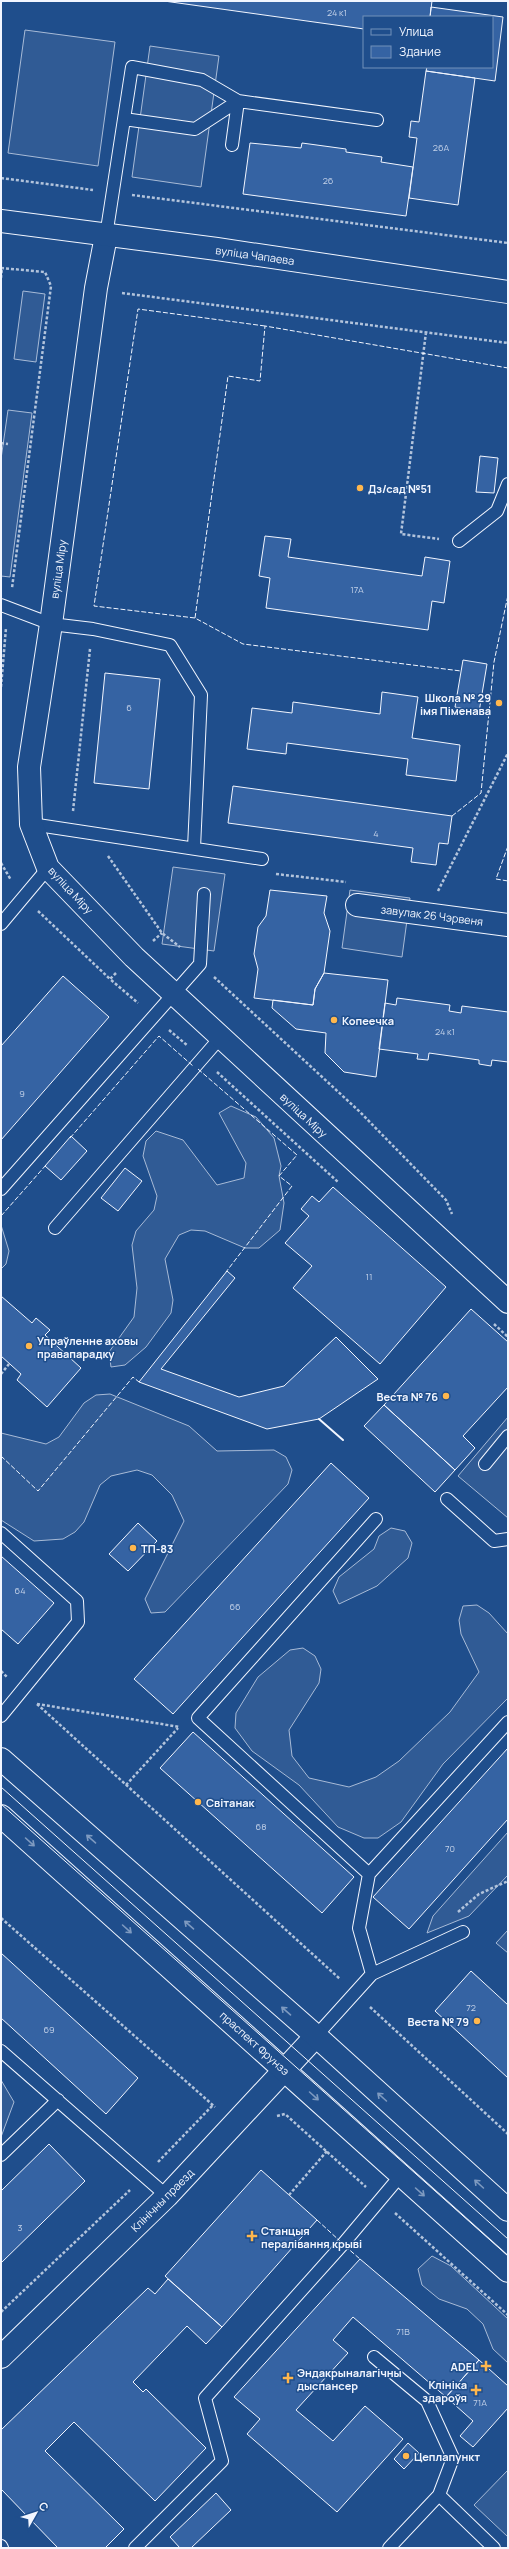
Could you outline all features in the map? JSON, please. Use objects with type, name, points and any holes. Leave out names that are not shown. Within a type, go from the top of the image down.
[{"type":"street","name":"вуліца Чапаева","points":[[1,221],[106,236],[218,249],[508,292]]},
{"type":"street","name":"вуліца Міру","points":[[106,236],[96,288],[51,624],[30,767],[31,824],[48,868],[134,957],[220,1038],[508,1302]]},
{"type":"street","name":"завулак 26 Чэрвеня","points":[[357,905],[508,925]]},
{"type":"street","points":[[1,1759],[316,2036],[508,2210]]},
{"type":"street","name":"праспект Фрунзэ","points":[[1,1816],[285,2069],[508,2271]]},
{"type":"street","name":"Клінічны праезд","points":[[1,2357],[167,2196],[316,2036]]},
{"type":"lane","points":[[106,236],[132,67],[202,80],[238,101],[377,120]]},
{"type":"lane","points":[[124,119],[195,129],[238,101]]},
{"type":"lane","points":[[232,145],[238,101]]},
{"type":"lane","points":[[460,541],[496,511],[508,484]]},
{"type":"lane","points":[[5,605],[51,624],[93,629],[170,645],[201,695],[194,848]]},
{"type":"lane","points":[[31,824],[262,859]]},
{"type":"lane","points":[[1,924],[48,868]]},
{"type":"lane","points":[[1,1189],[200,964],[204,894]]},
{"type":"lane","points":[[55,1228],[220,1038]]},
{"type":"lane","points":[[485,1464],[508,1436]]},
{"type":"lane","points":[[447,1498],[494,1541],[508,1539]]},
{"type":"lane","points":[[369,1874],[198,1718],[376,1519]]},
{"type":"lane","points":[[1,1533],[77,1601],[78,1622],[1,1716]]},
{"type":"lane","points":[[372,1974],[359,1928],[369,1874],[508,1722]]},
{"type":"lane","points":[[316,2036],[372,1974],[463,1932]]},
{"type":"lane","points":[[1,2051],[167,2196]]},
{"type":"lane","points":[[1,2155],[58,2100]]},
{"type":"lane","points":[[135,2548],[222,2460],[205,2398],[343,2244],[401,2175]]},
{"type":"lane","points":[[374,2357],[427,2401],[453,2458],[439,2495],[389,2548]]},
{"type":"lane","points":[[439,2495],[494,2548]]},
{"type":"path","points":[[1,178],[508,243]]},
{"type":"path","points":[[1,278],[2,268],[45,272],[51,286],[5,605],[1,688]]},
{"type":"path","points":[[122,292],[508,343]]},
{"type":"path","points":[[426,332],[401,534],[460,541]]},
{"type":"path","points":[[1,443],[8,444]]},
{"type":"path","points":[[438,891],[507,761],[508,753]]},
{"type":"path","points":[[108,856],[116,857]]},
{"type":"path","points":[[1,863],[23,898],[110,979]]},
{"type":"path","points":[[273,874],[352,882]]},
{"type":"path","points":[[430,890],[446,892]]},
{"type":"path","points":[[1,1374],[9,1364]]},
{"type":"path","points":[[1,1671],[508,2134]]},
{"type":"path","points":[[36,1704],[178,1727]]},
{"type":"path","points":[[126,1785],[178,1727],[198,1718]]},
{"type":"path","points":[[1,1918],[234,2124]]},
{"type":"path","points":[[1,2312],[144,2176],[213,2105]]},
{"type":"path","points":[[289,2195],[327,2151]]},
{"type":"shaded area","points":[[25,30],[115,42],[98,166],[8,153]]},
{"type":"shaded area","points":[[150,46],[219,56],[201,187],[132,177]]},
{"type":"shaded area","points":[[23,291],[45,294],[36,362],[14,359]]},
{"type":"shaded area","points":[[8,410],[32,413],[10,577],[1,576],[1,459]]},
{"type":"shaded area","points":[[173,867],[225,874],[214,951],[162,944]]},
{"type":"shaded area","points":[[350,890],[410,898],[402,957],[342,948]]},
{"type":"shaded area","points":[[231,1106],[256,1117],[274,1138],[281,1166],[279,1176],[284,1203],[280,1230],[259,1248],[245,1248],[205,1231],[191,1230],[179,1235],[165,1259],[173,1300],[171,1313],[146,1347],[125,1365],[111,1367],[109,1352],[134,1317],[137,1288],[132,1245],[136,1231],[154,1210],[157,1196],[143,1156],[146,1141],[156,1131],[183,1140],[217,1185],[244,1178],[246,1163],[219,1113]]},
{"type":"shaded area","points":[[1,1225],[9,1251],[6,1264],[1,1269]]},
{"type":"shaded area","points":[[110,1394],[189,1426],[217,1451],[274,1450],[286,1457],[292,1470],[288,1484],[165,1612],[151,1613],[145,1599],[184,1521],[172,1495],[152,1475],[137,1470],[111,1476],[100,1485],[84,1522],[75,1532],[63,1539],[34,1541],[1,1520],[1,1433],[46,1444],[59,1437],[84,1403],[96,1395]]},
{"type":"shaded area","points":[[508,1417],[508,1518],[458,1476]]},
{"type":"shaded area","points":[[391,1528],[405,1531],[412,1543],[408,1558],[377,1586],[339,1604],[333,1591],[339,1577],[374,1549],[379,1536]]},
{"type":"shaded area","points":[[477,1605],[489,1613],[508,1634],[508,1698],[443,1764],[401,1822],[378,1838],[364,1838],[338,1827],[299,1785],[252,1751],[235,1728],[236,1713],[258,1677],[290,1650],[303,1648],[315,1656],[321,1669],[319,1683],[289,1730],[292,1756],[309,1778],[349,1787],[376,1777],[399,1761],[450,1712],[479,1672],[461,1634],[459,1620],[463,1606]]},
{"type":"shaded area","points":[[508,1832],[508,1875],[469,1916],[427,1933],[433,1916]]},
{"type":"shaded area","points":[[508,1930],[508,1953],[496,1943]]},
{"type":"shaded area","points":[[1,2080],[14,2102],[1,2137]]},
{"type":"shaded area","points":[[432,2256],[451,2266],[508,2319],[508,2363],[493,2349],[483,2324],[467,2309],[439,2299],[422,2285],[418,2269]]},
{"type":"shaded area","points":[[508,2470],[508,2537],[474,2505]]},
{"type":"building","points":[[164,1],[432,1],[430,16],[363,16],[363,29]]},
{"type":"building","points":[[431,7],[503,17],[495,81],[426,71],[427,68],[493,68],[493,16],[430,16]]},
{"type":"building","points":[[426,71],[475,78],[458,205],[409,198],[417,138],[409,137],[411,121],[419,122]]},
{"type":"building","points":[[250,143],[301,148],[302,143],[346,149],[346,152],[382,157],[381,162],[413,167],[406,216],[243,194]]},
{"type":"building","points":[[480,456],[498,458],[494,493],[476,492]]},
{"type":"building","points":[[265,536],[291,539],[288,557],[422,576],[425,557],[450,561],[444,603],[432,601],[428,630],[266,608],[270,578],[259,576]]},
{"type":"building","points":[[463,660],[487,664],[479,712],[455,707]]},
{"type":"building","points":[[105,673],[160,679],[149,789],[94,783]]},
{"type":"building","points":[[382,692],[418,697],[412,738],[460,745],[456,781],[406,775],[408,759],[287,743],[286,754],[247,749],[252,708],[292,713],[293,702],[380,714]]},
{"type":"building","points":[[233,786],[452,816],[448,844],[439,843],[436,865],[411,862],[413,848],[228,823]]},
{"type":"building","points":[[270,890],[327,896],[324,913],[330,931],[324,973],[315,989],[313,1005],[254,998],[258,969],[254,954],[258,927],[266,916]]},
{"type":"building","name":"Копеечка","points":[[324,973],[388,980],[376,1077],[344,1072],[325,1053],[326,1033],[296,1029],[272,1008],[273,1000],[313,1005],[315,989]]},
{"type":"building","points":[[63,976],[109,1017],[1,1140],[1,1046]]},
{"type":"building","points":[[397,998],[450,1005],[449,1011],[461,1013],[462,1006],[508,1012],[508,1062],[492,1060],[491,1066],[479,1064],[479,1060],[429,1053],[428,1060],[417,1059],[418,1054],[379,1049],[385,1003],[396,1005]]},
{"type":"building","points":[[71,1136],[87,1151],[61,1180],[45,1166]]},
{"type":"building","points":[[125,1168],[142,1181],[118,1211],[101,1198]]},
{"type":"building","points":[[333,1187],[446,1287],[380,1364],[293,1288],[312,1266],[285,1243],[309,1216],[301,1209],[312,1196],[319,1202]]},
{"type":"building","points":[[227,1271],[235,1278],[161,1369],[239,1397],[284,1386],[336,1337],[378,1379],[319,1419],[267,1429],[139,1382]]},
{"type":"building","name":"Упраўленне аховы правапарадку","points":[[1,1296],[32,1323],[36,1318],[50,1330],[45,1335],[81,1368],[47,1407],[17,1380],[21,1374],[1,1356]]},
{"type":"building","name":"Веста № 76","points":[[471,1309],[508,1342],[508,1387],[463,1436],[475,1448],[455,1470],[384,1405]]},
{"type":"building","points":[[384,1405],[455,1470],[435,1492],[364,1426]]},
{"type":"building","points":[[331,1463],[369,1498],[173,1714],[134,1679]]},
{"type":"building","name":"ТП-83","points":[[138,1523],[157,1541],[128,1571],[109,1554]]},
{"type":"building","points":[[1,1556],[54,1603],[18,1644],[1,1629]]},
{"type":"building","points":[[193,1732],[354,1877],[322,1913],[160,1768]]},
{"type":"building","points":[[508,1748],[508,1819],[409,1929],[373,1897]]},
{"type":"building","points":[[1,1953],[138,2078],[106,2114],[1,2018]]},
{"type":"building","name":"Веста № 79","points":[[471,1971],[508,2005],[508,2078],[435,2011]]},
{"type":"building","points":[[49,2144],[85,2181],[1,2263],[1,2191]]},
{"type":"building","name":"Станцыя пералівання крыві","points":[[261,2170],[317,2220],[222,2327],[165,2276]]},
{"type":"building","name":"Эндакрыналагічны дыспансер","points":[[360,2259],[479,2360],[446,2397],[353,2317],[333,2340],[348,2353],[296,2410],[333,2441],[365,2406],[403,2439],[337,2512],[247,2434],[260,2419],[234,2397]]},
{"type":"building","points":[[168,2279],[222,2327],[206,2344],[187,2326],[133,2382],[143,2392],[146,2389],[206,2448],[155,2501],[74,2422],[45,2451],[124,2529],[105,2548],[58,2548],[1,2489],[1,2430],[148,2288],[155,2294]]},
{"type":"building","points":[[479,2360],[508,2386],[508,2408],[473,2447],[460,2436],[473,2421],[446,2397]]},
{"type":"building","name":"Цеплапункт","points":[[408,2443],[419,2453],[404,2469],[394,2459]]},
{"type":"building","points":[[216,2493],[231,2510],[191,2548],[180,2548],[170,2537]]},
{"type":"tram line","points":[[1,1787],[508,2239]]},
{"type":"tram line","points":[[1,1804],[508,2256]]},
{"type":"fence","points":[[265,326],[138,309],[94,606],[195,618],[243,644],[461,671]]},
{"type":"fence","points":[[195,618],[228,376],[260,381],[265,326],[508,368]]},
{"type":"fence","points":[[452,816],[481,793],[494,662],[508,595]]},
{"type":"fence","points":[[508,846],[496,879],[508,881]]},
{"type":"fence","points":[[70,1138],[159,1036],[193,1066]]},
{"type":"fence","points":[[198,1069],[297,1155],[279,1176],[292,1186],[226,1272]]},
{"type":"fence","points":[[1,1216],[46,1165]]},
{"type":"fence","points":[[1,1456],[38,1491],[133,1377],[139,1382],[140,1380]]},
{"type":"fence","points":[[317,2220],[341,2242]]},
{"type":"fence","points":[[345,2246],[360,2259]]},
{"type":"wall","points":[[319,1419],[343,1440]]},
{"type":"place","name":"Дз/сад №51","points":[[360,488]]},
{"type":"place","name":"Школа № 29 імя Піменава","points":[[499,703]]},
{"type":"place","name":"Копеечка","points":[[334,1020]]},
{"type":"place","name":"Упраўленне аховы правапарадку","points":[[29,1346]]},
{"type":"place","name":"Веста № 76","points":[[446,1396]]},
{"type":"place","name":"ТП-83","points":[[133,1548]]},
{"type":"place","name":"Світанак","points":[[198,1802]]},
{"type":"place","name":"Веста № 79","points":[[477,2021]]},
{"type":"place","name":"Станцыя пералівання крыві","points":[[252,2236]]},
{"type":"place","name":"ADEL","points":[[486,2366]]},
{"type":"place","name":"Эндакрыналагічны дыспансер","points":[[288,2378]]},
{"type":"place","name":"Клініка здароўя","points":[[476,2390]]},
{"type":"place","name":"Цеплапункт","points":[[406,2456]]}]
